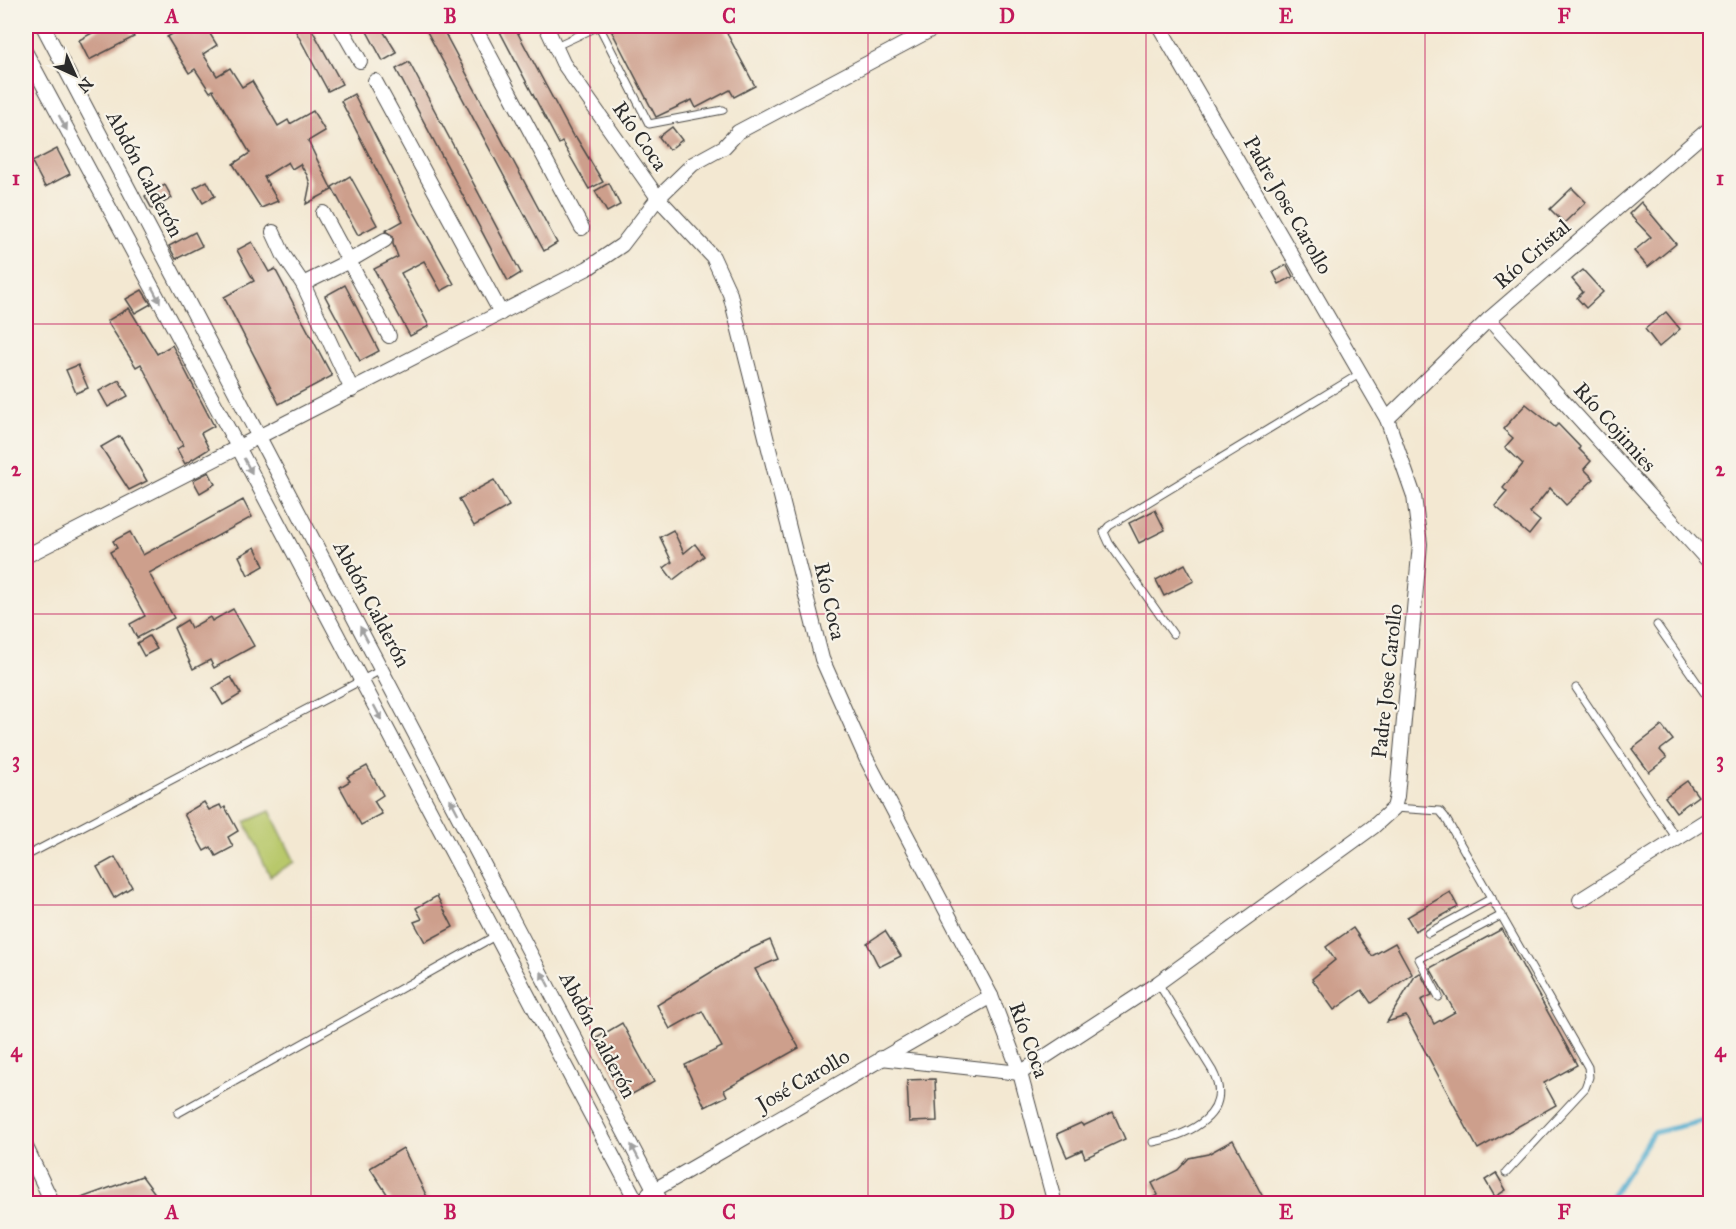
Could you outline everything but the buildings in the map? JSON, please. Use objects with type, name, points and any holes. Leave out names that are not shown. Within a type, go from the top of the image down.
[{"type":"street","name":"Abdón Calderón","points":[[43,26],[662,1203]]},
{"type":"street","points":[[340,26],[360,61]]},
{"type":"street","points":[[474,26],[582,228]]},
{"type":"street","name":"Río Coca","points":[[546,26],[563,63],[658,198],[713,257],[730,294],[822,659],[866,758],[991,996],[1020,1072],[1055,1203]]},
{"type":"street","points":[[26,556],[588,268],[622,245],[658,198],[693,164],[724,147],[738,132],[938,26]]},
{"type":"street","name":"Padre Jose Carollo","points":[[1159,26],[1387,419],[1414,496],[1420,544],[1394,808]]},
{"type":"street","name":"Abdón Calderón","points":[[26,53],[238,447],[637,1202]]},
{"type":"street","points":[[375,81],[501,313]]},
{"type":"street","name":"Río Cristal","points":[[1387,419],[1489,319],[1710,128]]},
{"type":"street","points":[[323,213],[389,336]]},
{"type":"street","points":[[273,232],[284,256],[303,284],[352,390]]},
{"type":"street","points":[[303,284],[385,240]]},
{"type":"street","name":"Río Cojimies","points":[[1489,319],[1710,563]]},
{"type":"street","points":[[881,1058],[1020,1072],[1158,983],[1373,827],[1394,808]]},
{"type":"street","points":[[1580,900],[1710,818]]},
{"type":"street","name":"José Carollo","points":[[637,1202],[991,996]]},
{"type":"street","points":[[26,1147],[53,1203]]},
{"type":"lane","points":[[556,46],[599,26],[649,124],[723,110]]},
{"type":"lane","points":[[1173,634],[1104,532],[1108,526],[1361,373]]},
{"type":"lane","points":[[1657,625],[1710,701]]},
{"type":"lane","points":[[26,855],[382,669]]},
{"type":"lane","points":[[1576,688],[1677,839]]},
{"type":"lane","points":[[1394,808],[1440,811],[1588,1067],[1589,1077],[1585,1088],[1506,1173]]},
{"type":"lane","points":[[1428,933],[1492,898]]},
{"type":"lane","points":[[1438,997],[1419,959],[1502,915]]},
{"type":"lane","points":[[178,1113],[495,936]]},
{"type":"lane","points":[[1153,1142],[1177,1137],[1196,1128],[1212,1114],[1220,1095],[1218,1081],[1212,1070],[1158,983]]},
{"type":"green space","points":[[270,811],[295,862],[270,876],[245,822]]},
{"type":"waterway","points":[[1607,1204],[1653,1133],[1710,1119]]}]
